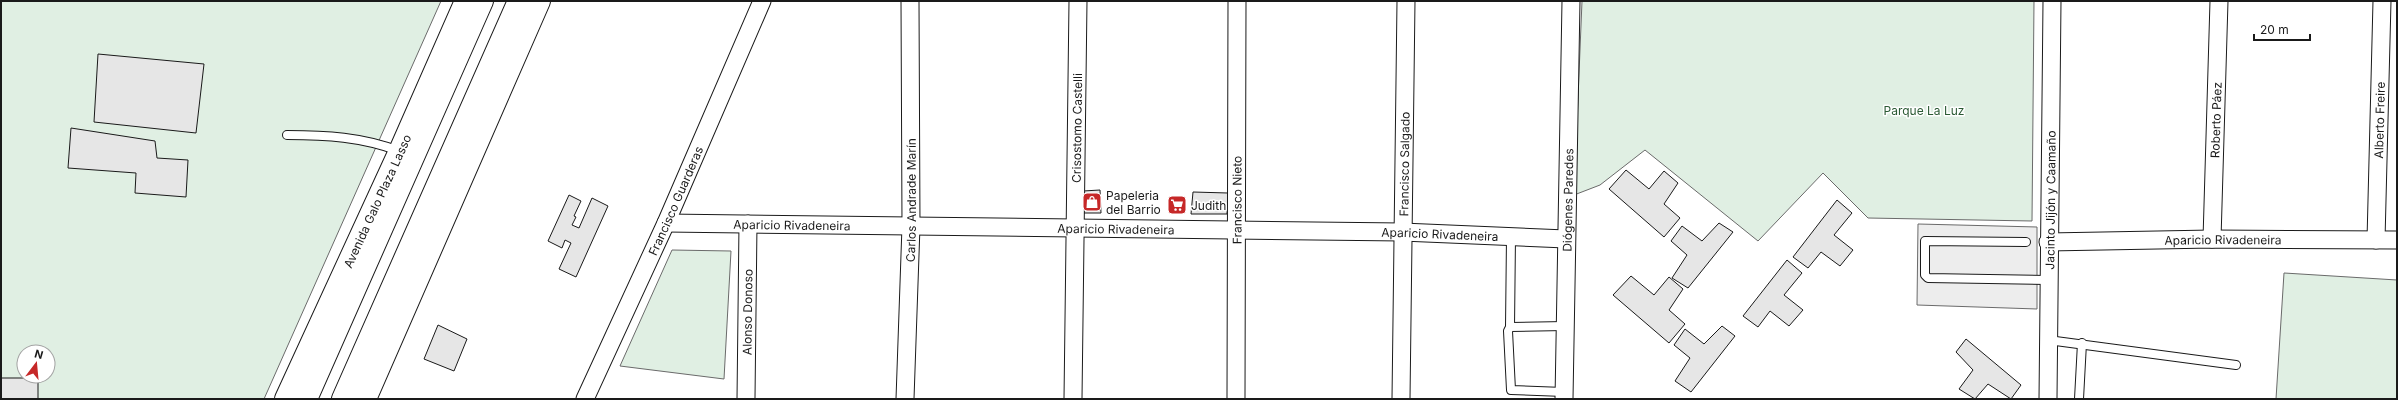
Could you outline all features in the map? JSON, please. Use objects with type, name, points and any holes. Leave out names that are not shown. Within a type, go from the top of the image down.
[{"type":"main road","name":"Avenida Galo Plaza Lasso","points":[[286,399],[400,151],[466,1]]},
{"type":"main road","name":"Avenida Galo Plaza Lasso","points":[[306,399],[482,1]]},
{"type":"main road","points":[[343,399],[518,1]]},
{"type":"main road","points":[[365,399],[539,1]]},
{"type":"street","name":"Francisco Guarderas","points":[[585,399],[666,223],[762,1]]},
{"type":"street","name":"Carlos Andrade Marín","points":[[905,399],[911,226],[910,1]]},
{"type":"street","name":"Crisostomo Castelli","points":[[1073,399],[1078,1]]},
{"type":"street","name":"Francisco Nieto","points":[[1236,399],[1238,230],[1237,1]]},
{"type":"street","name":"Francisco Salgado","points":[[1401,399],[1406,1]]},
{"type":"street","name":"Diógenes Paredes","points":[[1564,395],[1564,326],[1571,1]]},
{"type":"street","name":"Jacinto Jijón y Caamaño","points":[[2048,399],[2048,242],[2052,1]]},
{"type":"street","name":"Roberto Páez","points":[[2212,239],[2219,1]]},
{"type":"street","name":"Alberto Freire","points":[[2376,240],[2382,1]]},
{"type":"street","name":"Aparicio Rivadeneira","points":[[666,223],[1402,232],[1566,239]]},
{"type":"street","name":"Alonso Donoso","points":[[746,399],[748,224]]},
{"type":"street","name":"Aparicio Rivadeneira","points":[[2048,242],[2212,239],[2397,240]]},
{"type":"lane","points":[[287,135],[346,137],[378,143],[400,151]]},
{"type":"lane","points":[[1511,237],[1510,328],[1508,331],[1511,390],[1564,395]]},
{"type":"lane","points":[[2026,242],[1925,241],[1925,275],[1928,278],[2048,280]]},
{"type":"lane","points":[[1510,328],[1564,326]]},
{"type":"lane","points":[[2048,340],[2082,343],[2236,365]]},
{"type":"lane","points":[[2079,399],[2082,343]]},
{"type":"green space","points":[[1,1],[441,1],[264,399],[1,399]]},
{"type":"green space","name":"Parque La Luz","points":[[1582,1],[2034,1],[2032,221],[1868,218],[1823,173],[1758,241],[1645,150],[1600,185],[1574,195]]},
{"type":"green space","points":[[672,250],[731,251],[724,379],[620,366]]},
{"type":"green space","points":[[2284,273],[2397,280],[2397,399],[2276,399]]},
{"type":"shaded area","points":[[1918,224],[2037,227],[2037,309],[1917,305]]},
{"type":"building","points":[[98,54],[204,64],[196,133],[94,122]]},
{"type":"building","points":[[71,128],[155,141],[157,158],[188,160],[186,197],[135,193],[136,173],[68,168]]},
{"type":"building","points":[[1626,170],[1649,189],[1664,171],[1678,183],[1664,204],[1680,218],[1664,237],[1609,189]]},
{"type":"building","name":"Papeleria del Barrio","points":[[1100,190],[1101,213],[1083,213],[1083,191]]},
{"type":"building","points":[[1193,192],[1228,193],[1227,214],[1191,214]]},
{"type":"building","points":[[569,195],[581,201],[574,216],[576,217],[572,225],[579,228],[592,198],[608,206],[576,277],[559,269],[571,243],[565,240],[562,248],[548,241]]},
{"type":"building","points":[[1837,200],[1852,213],[1834,235],[1853,250],[1840,266],[1821,252],[1808,268],[1793,257]]},
{"type":"building","points":[[1719,223],[1733,232],[1688,288],[1672,278],[1687,255],[1671,241],[1682,226],[1702,241]]},
{"type":"building","points":[[1787,260],[1802,273],[1784,295],[1803,310],[1789,326],[1770,311],[1758,327],[1743,316]]},
{"type":"building","points":[[1631,276],[1654,295],[1669,277],[1683,289],[1669,310],[1685,324],[1669,343],[1613,295]]},
{"type":"building","points":[[438,325],[467,339],[454,371],[424,359]]},
{"type":"building","points":[[1722,326],[1735,336],[1691,392],[1675,381],[1690,358],[1674,345],[1685,329],[1704,344]]},
{"type":"building","points":[[1966,339],[2021,385],[2011,399],[1988,384],[1975,399],[1959,389],[1973,370],[1956,352]]},
{"type":"building","points":[[1,378],[16,378],[16,384],[38,384],[38,399],[1,399]]},
{"type":"place","name":"Papeleria del Barrio","points":[[1092,202]]},
{"type":"place","name":"Judith","points":[[1177,205]]}]
